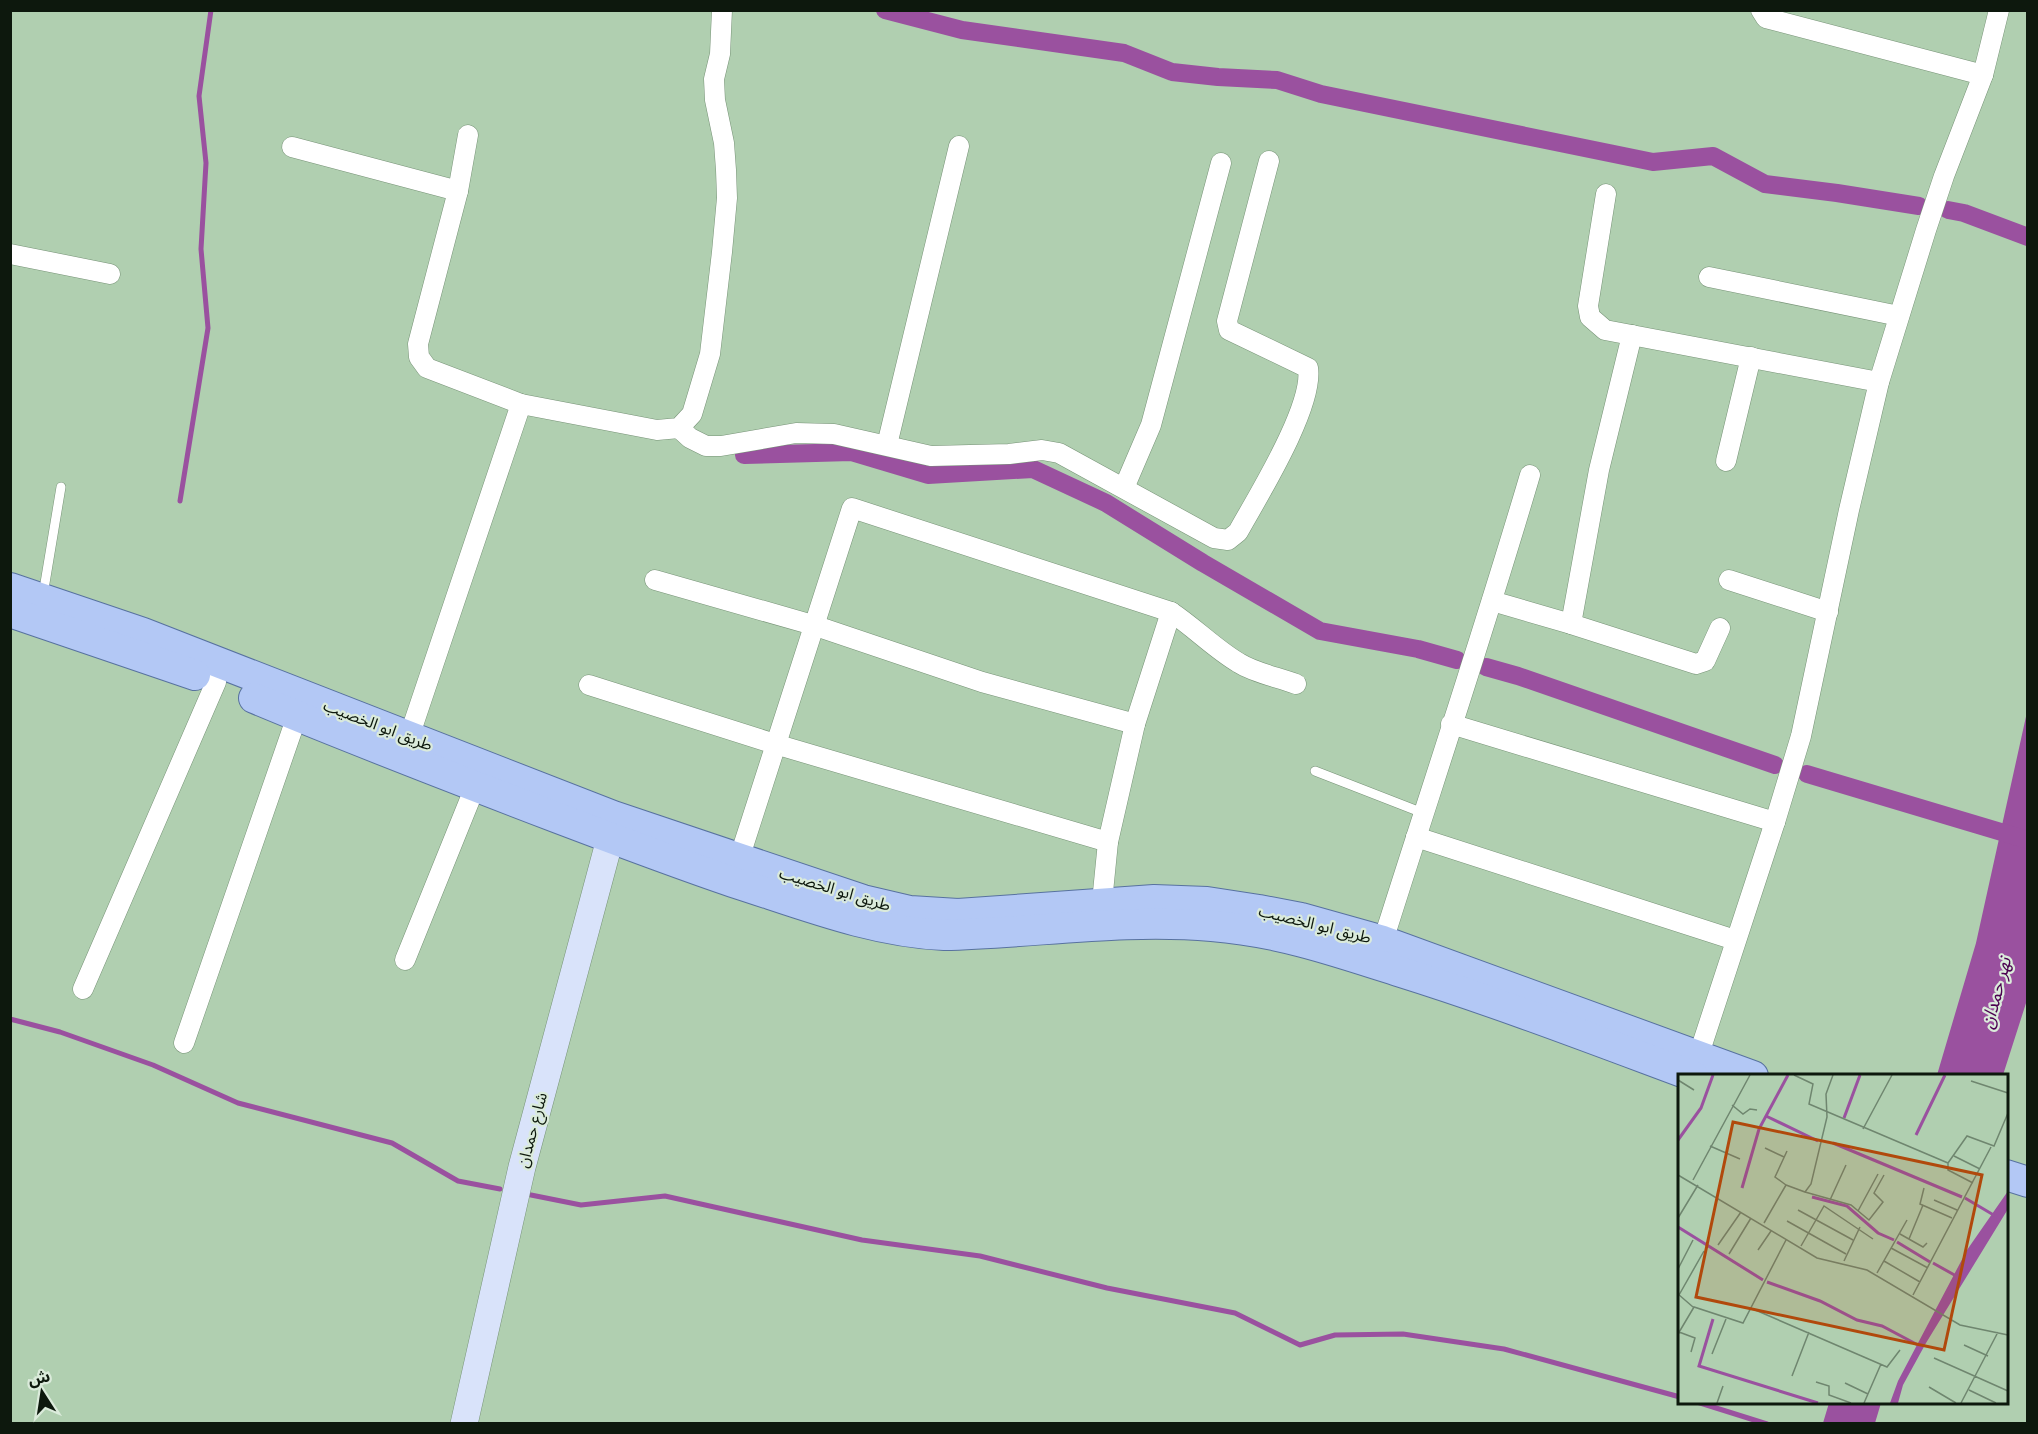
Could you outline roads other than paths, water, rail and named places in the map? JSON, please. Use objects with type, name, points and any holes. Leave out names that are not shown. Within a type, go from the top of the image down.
[{"type":"main road","name":"طريق ابو الخصيب","points":[[10,588],[143,633],[603,813],[863,900],[910,911],[957,914],[1102,902],[1180,900],[1233,905],[1301,918],[1383,941],[1469,982],[1696,1065],[1743,1074]]},
{"type":"main road","name":"طريق ابو الخصيب","points":[[10,612],[216,682],[610,839],[827,912],[886,928],[916,934],[970,935],[1130,923],[1215,926],[1270,934],[1469,982]]},
{"type":"main road","name":"شارع حمدان","points":[[464,1424],[522,1167],[610,839]]},
{"type":"street","points":[[468,135],[458,191],[418,344],[420,357],[427,368],[521,404],[657,430],[679,428],[692,414],[710,354],[724,230],[727,198],[726,170],[714,79],[720,54],[722,10]]},
{"type":"street","points":[[1761,10],[1766,18],[1983,75]]},
{"type":"street","points":[[1696,1065],[1801,736],[1879,382],[1944,176],[1983,75],[1999,10]]},
{"type":"street","points":[[887,446],[959,146]]},
{"type":"street","points":[[292,147],[458,191]]},
{"type":"street","points":[[679,428],[690,438],[706,446],[721,446],[796,433],[834,434],[931,456],[1009,454],[1041,450],[1059,453],[1214,538],[1228,540],[1238,532],[1292,432],[1310,378],[1308,368],[1229,330],[1227,321],[1269,161]]},
{"type":"street","points":[[1124,488],[1151,426],[1221,163]]},
{"type":"street","points":[[1606,194],[1588,306],[1590,317],[1605,330],[1879,382]]},
{"type":"street","points":[[10,254],[110,274]]},
{"type":"street","points":[[1709,277],[1899,316]]},
{"type":"street","points":[[1571,624],[1599,470],[1632,335]]},
{"type":"street","points":[[1726,460],[1751,357]]},
{"type":"street","points":[[409,737],[521,404]]},
{"type":"street","points":[[1383,941],[1530,476]]},
{"type":"street","points":[[739,859],[852,508],[1172,612],[1223,653],[1242,665],[1296,684]]},
{"type":"street","points":[[655,580],[813,625],[982,682],[1135,724]]},
{"type":"street","points":[[1730,580],[1827,612]]},
{"type":"street","points":[[1492,602],[1571,624],[1696,664],[1705,661],[1720,628]]},
{"type":"street","points":[[1102,902],[1108,842],[1135,724],[1172,612]]},
{"type":"street","points":[[83,989],[216,682]]},
{"type":"street","points":[[589,685],[775,744],[1108,842]]},
{"type":"street","points":[[184,1043],[297,716]]},
{"type":"street","points":[[1451,724],[1775,822]]},
{"type":"street","points":[[405,960],[475,787]]},
{"type":"street","points":[[1416,837],[1736,939]]},
{"type":"lane","points":[[42,598],[61,488]]},
{"type":"lane","points":[[1315,771],[1423,813]]},
{"type":"water","name":"نهر حمدان","points":[[2027,712],[2027,1000],[2003,1074],[1937,1074],[1976,943]]},
{"type":"water","points":[[1828,1404],[1881,1404],[1875,1423],[1823,1423]]},
{"type":"waterway","points":[[180,501],[208,328],[201,249],[206,163],[199,96],[211,10]]},
{"type":"waterway","points":[[885,10],[962,30],[1124,53],[1172,72],[1277,80],[1321,94],[1653,162],[1713,156],[1765,184],[1919,206]]},
{"type":"waterway","points":[[1948,210],[1964,213],[2028,237]]},
{"type":"waterway","points":[[744,455],[851,452],[928,475],[1033,469],[1106,503],[1320,631],[1418,649],[1457,660]]},
{"type":"waterway","points":[[1486,667],[1775,765]]},
{"type":"waterway","points":[[1807,774],[2028,840]]},
{"type":"waterway","points":[[10,1019],[60,1032],[153,1065],[238,1103],[392,1143],[458,1181],[500,1189]]},
{"type":"waterway","points":[[531,1195],[581,1205],[665,1196],[862,1240],[980,1256],[1107,1288],[1235,1313],[1300,1345],[1335,1335],[1403,1334],[1504,1349],[1678,1396]]},
{"type":"waterway","points":[[1703,1404],[1767,1424]]}]
